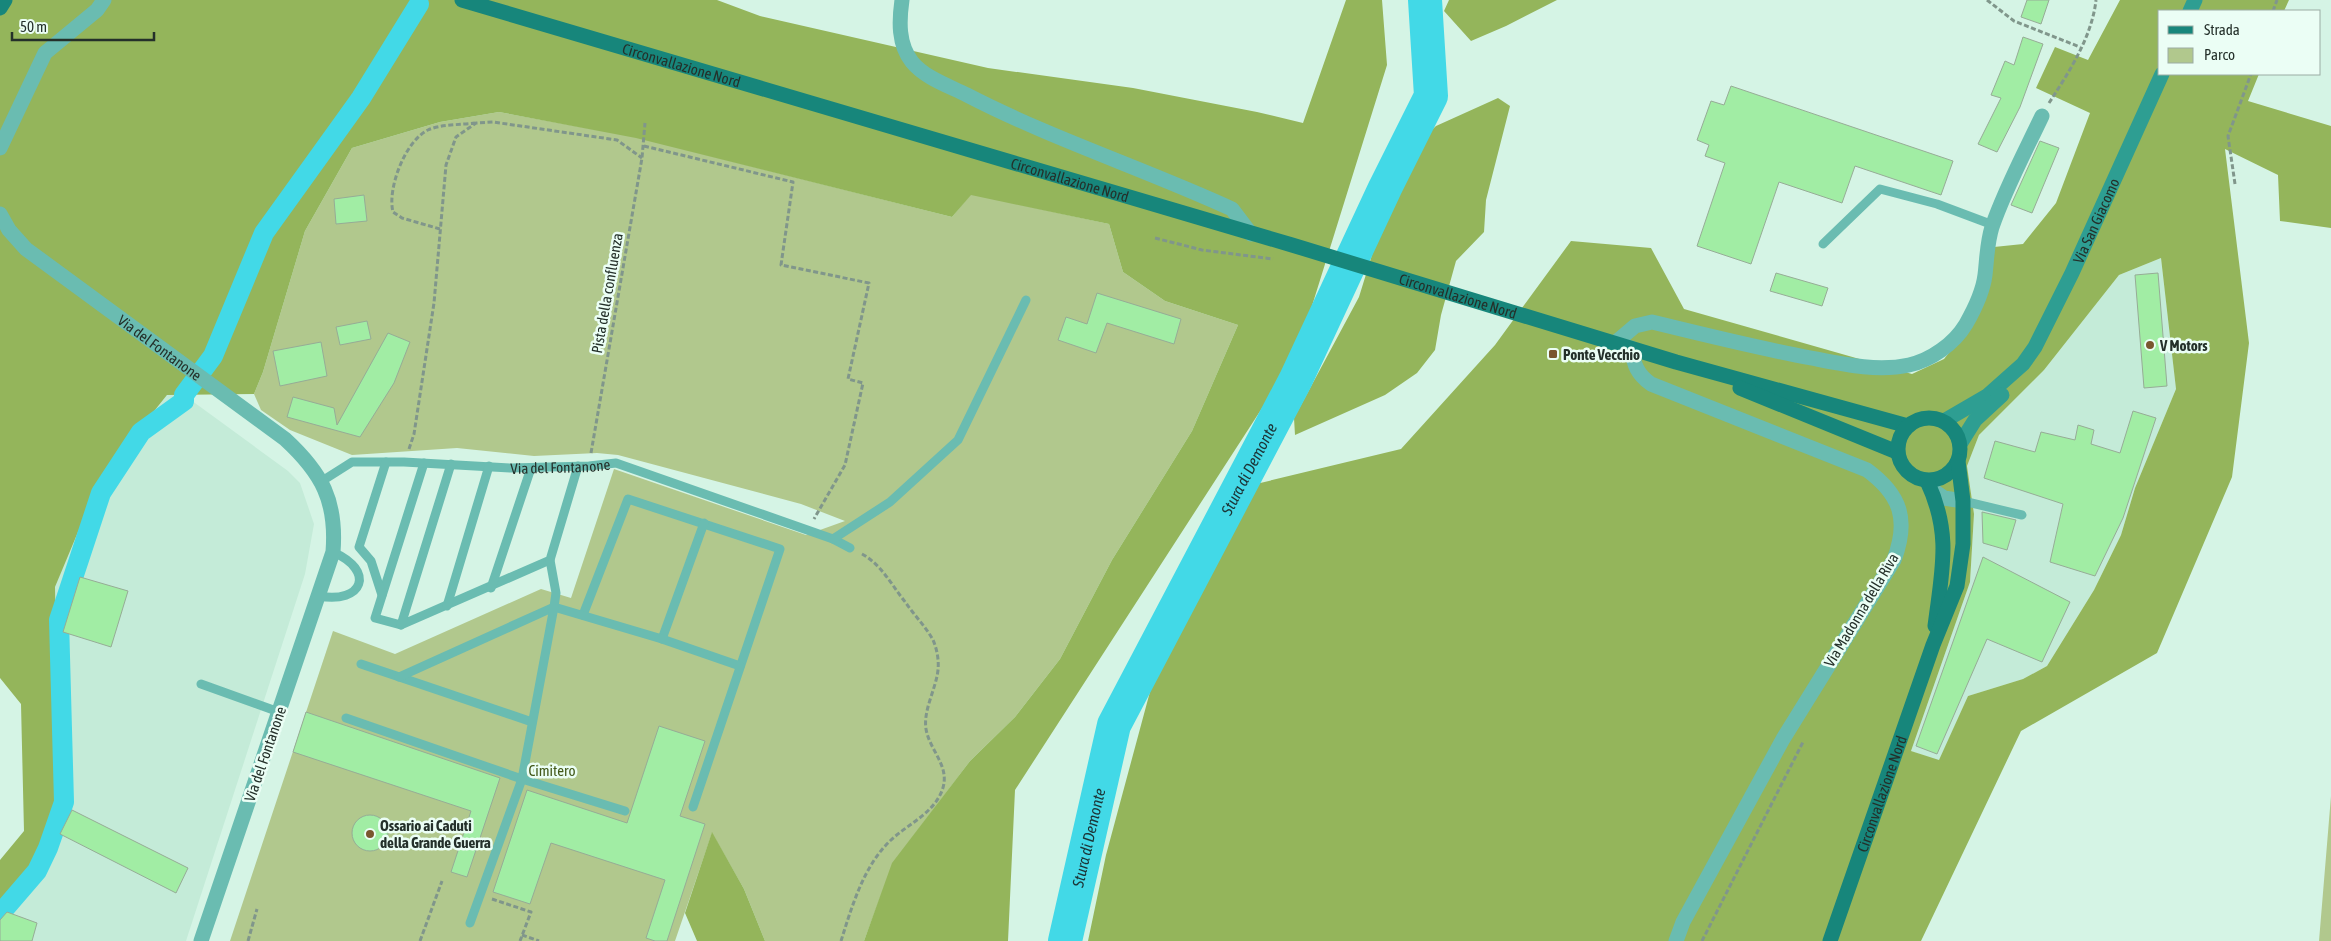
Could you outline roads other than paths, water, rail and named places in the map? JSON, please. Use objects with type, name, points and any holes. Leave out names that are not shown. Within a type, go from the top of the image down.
[{"type":"main road","points":[[0,8],[5,0]]},
{"type":"main road","name":"Circonvallazione Nord","points":[[462,0],[1676,362],[1908,426]]},
{"type":"main road","name":"Via San Giacomo","points":[[1944,422],[1987,396],[2023,364],[2035,347],[2069,281],[2162,75]]},
{"type":"main road","name":"Circonvallazione Nord","points":[[1676,362],[1897,452]]},
{"type":"main road","name":"Via San Giacomo","points":[[1960,444],[1975,420],[2020,375],[2023,364]]},
{"type":"main road","points":[[1925,418],[1944,422],[1957,435],[1960,444],[1958,461],[1946,476],[1929,485],[1910,475],[1904,468],[1897,452],[1901,433],[1908,426],[1925,418]]},
{"type":"main road","name":"Circonvallazione Nord","points":[[1830,941],[1933,645],[1957,586],[1963,544],[1963,501],[1958,461]]},
{"type":"main road","name":"Circonvallazione Nord","points":[[1929,485],[1941,518],[1944,545],[1933,645]]},
{"type":"street","points":[[0,148],[45,53],[97,10],[104,0]]},
{"type":"street","points":[[902,0],[900,15],[902,44],[912,61],[923,72],[1005,115],[1232,209],[1251,234]]},
{"type":"street","points":[[1615,343],[1635,326],[1652,322],[1755,348],[1845,364],[1886,368],[1910,365],[1933,355],[1951,343],[1966,325],[1977,301],[1984,276],[1986,248],[1993,225],[2042,116]]},
{"type":"street","name":"Via del Fontanone","points":[[0,214],[9,230],[26,249],[285,438],[306,457],[322,480],[332,506],[335,529],[334,552],[202,941]]},
{"type":"street","name":"Via Madonna della Riva","points":[[1631,348],[1634,364],[1641,377],[1651,384],[1867,470],[1884,482],[1896,500],[1902,519],[1901,540],[1894,560],[1782,739],[1683,922],[1676,941]]},
{"type":"street","points":[[1929,485],[1944,498],[1963,501]]},
{"type":"lane","points":[[1823,244],[1880,189],[1937,204],[1993,225]]},
{"type":"lane","points":[[833,539],[890,502],[958,440],[1026,300]]},
{"type":"lane","name":"Via del Fontanone","points":[[322,480],[352,462],[404,462],[531,468],[616,463],[833,539],[850,548]]},
{"type":"lane","points":[[382,595],[371,561],[359,547],[386,462]]},
{"type":"lane","points":[[424,463],[375,618],[401,626],[491,588],[550,560]]},
{"type":"lane","points":[[401,626],[451,464]]},
{"type":"lane","points":[[447,606],[489,466]]},
{"type":"lane","points":[[470,923],[522,779],[556,593],[550,560],[578,466]]},
{"type":"lane","points":[[491,588],[531,468]]},
{"type":"lane","points":[[582,615],[628,499],[780,550],[693,807]]},
{"type":"lane","points":[[1963,501],[2022,515]]},
{"type":"lane","points":[[662,639],[704,523]]},
{"type":"lane","points":[[319,596],[335,599],[351,594],[357,589],[359,578],[355,566],[334,552]]},
{"type":"lane","points":[[399,677],[554,607],[662,639],[740,666]]},
{"type":"lane","points":[[361,664],[532,722]]},
{"type":"lane","points":[[201,684],[280,712]]},
{"type":"lane","points":[[346,718],[522,779],[625,811]]},
{"type":"waterway","name":"Stura di Demonte","points":[[1065,941],[1114,725],[1296,379],[1385,188],[1431,96],[1425,0]]},
{"type":"waterway","points":[[0,914],[37,871],[48,848],[64,802],[59,620],[101,493],[141,432],[184,401],[184,395],[213,356],[264,233],[361,98],[419,4]]},
{"type":"place","name":"V Motors","points":[[2150,345]]},
{"type":"place","name":"Ponte Vecchio","points":[[1553,354]]},
{"type":"place","name":"Ossario ai Caduti della Grande Guerra","points":[[370,834]]},
{"type":"park label","name":"Cimitero","points":[[552,770]]}]
